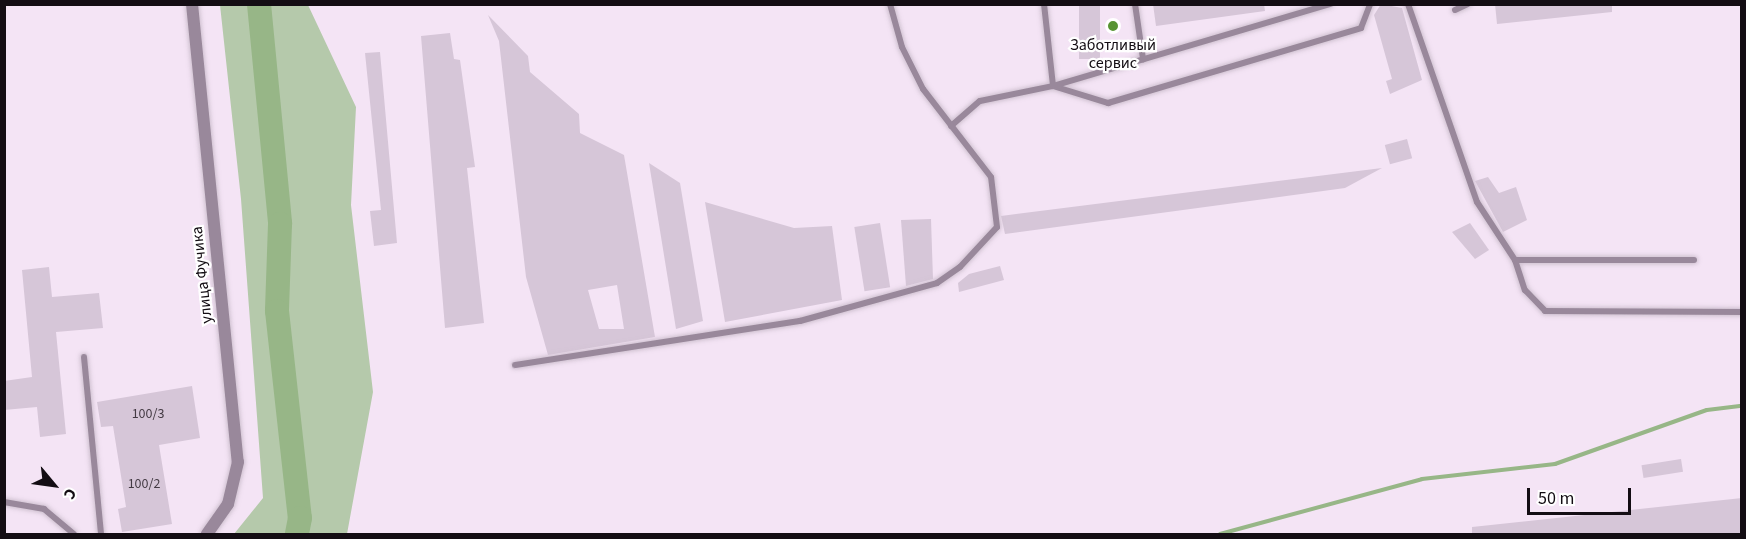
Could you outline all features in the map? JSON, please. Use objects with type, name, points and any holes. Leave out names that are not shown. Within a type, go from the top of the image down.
[{"type":"street","name":"улица Фучика","points":[[192,4],[238,462],[228,504],[207,534]]},
{"type":"lane","points":[[515,365],[800,321],[938,283],[997,227],[991,177],[951,126],[907,58],[890,4]]},
{"type":"lane","points":[[1044,4],[1053,86]]},
{"type":"lane","points":[[1136,4],[1143,59]]},
{"type":"lane","points":[[951,126],[980,101],[1053,86],[1330,4]]},
{"type":"lane","points":[[1053,86],[1108,103],[1361,28],[1370,4]]},
{"type":"lane","points":[[1408,4],[1477,202],[1515,260],[1525,290],[1545,311],[1742,312]]},
{"type":"lane","points":[[1455,10],[1468,4]]},
{"type":"lane","points":[[1515,260],[1694,260]]},
{"type":"lane","points":[[84,357],[101,534]]},
{"type":"lane","points":[[4,502],[44,509],[74,534]]},
{"type":"green space","points":[[220,5],[308,5],[356,107],[351,205],[373,392],[347,534],[234,534],[263,498],[241,199]]},
{"type":"building","points":[[1079,4],[1100,4],[1100,59],[1079,59]]},
{"type":"building","points":[[1153,4],[1264,4],[1265,11],[1156,26]]},
{"type":"building","points":[[1381,4],[1402,8],[1422,80],[1390,94],[1386,81],[1392,79],[1374,15]]},
{"type":"building","points":[[1495,4],[1612,4],[1612,12],[1497,24]]},
{"type":"building","points":[[488,15],[528,56],[530,72],[579,114],[580,133],[624,155],[655,337],[548,355],[526,277],[499,41]],"holes":[[[617,285],[624,329],[599,329],[588,290]]]},
{"type":"building","points":[[450,33],[454,59],[460,60],[475,167],[467,168],[484,323],[445,328],[421,36]]},
{"type":"building","points":[[380,52],[397,243],[374,246],[370,211],[381,210],[365,53]]},
{"type":"building","points":[[1407,139],[1412,158],[1390,164],[1385,145]]},
{"type":"building","points":[[649,163],[680,183],[703,321],[676,329]]},
{"type":"building","points":[[1382,168],[1345,188],[1005,234],[1001,216]]},
{"type":"building","points":[[1488,177],[1499,193],[1516,187],[1527,220],[1503,232],[1475,181]]},
{"type":"building","points":[[705,202],[794,228],[832,226],[842,300],[725,322]]},
{"type":"building","points":[[931,219],[933,279],[906,286],[901,220]]},
{"type":"building","points":[[880,223],[890,287],[864,291],[854,227]]},
{"type":"building","points":[[1470,223],[1489,250],[1475,259],[1452,232]]},
{"type":"building","points":[[1000,266],[1004,280],[959,292],[958,283],[969,274]]},
{"type":"building","points":[[49,267],[52,297],[99,293],[103,328],[56,332],[66,434],[40,437],[37,407],[4,410],[4,381],[32,377],[22,270]]},
{"type":"building","points":[[192,386],[200,438],[159,445],[172,524],[122,532],[118,509],[126,507],[113,426],[101,427],[97,402]]},
{"type":"building","points":[[1681,459],[1683,472],[1644,478],[1641,465]]},
{"type":"building","points":[[1742,498],[1742,534],[1472,534],[1472,527]]},
{"type":"waterway","points":[[259,4],[280,224],[277,311],[300,518],[297,534]]},
{"type":"waterway","points":[[1220,534],[1422,479],[1555,464],[1707,410],[1742,406]]},
{"type":"place","name":"Заботливый сервис","points":[[1113,26]]}]
